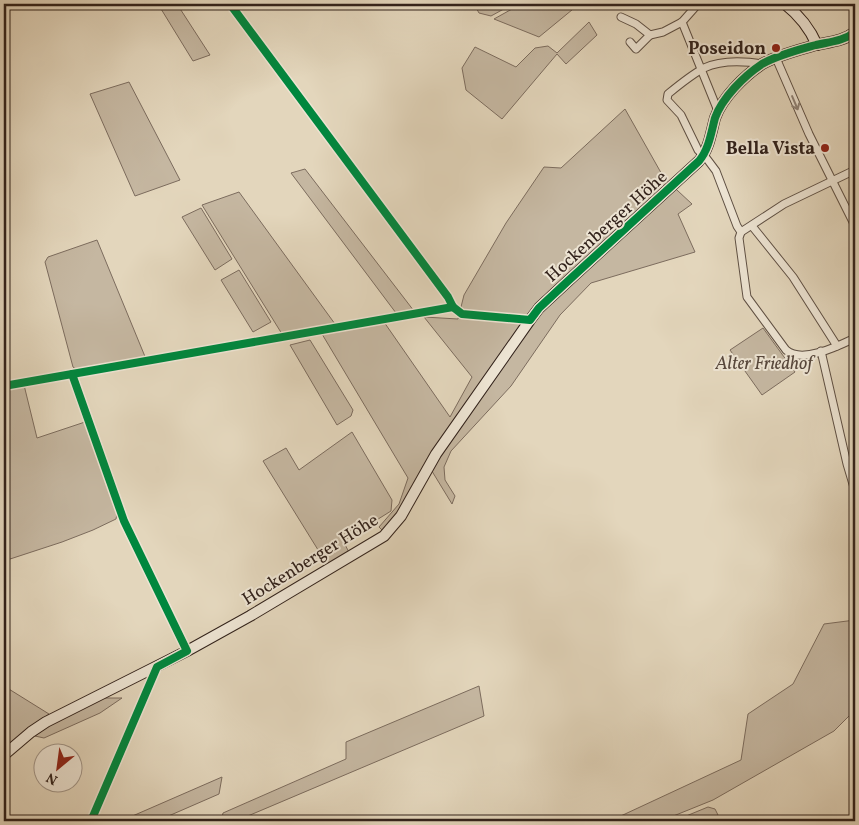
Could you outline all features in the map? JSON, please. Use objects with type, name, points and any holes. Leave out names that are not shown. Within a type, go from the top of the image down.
[{"type":"street","points":[[630,42],[636,49],[650,35],[663,32],[682,22],[698,4]]},
{"type":"street","points":[[785,4],[795,12],[812,33],[817,45]]},
{"type":"street","points":[[621,17],[636,24],[650,35]]},
{"type":"street","points":[[682,22],[718,111]]},
{"type":"street","points":[[703,156],[718,111],[735,88],[752,72],[776,58],[840,40],[855,32]]},
{"type":"street","points":[[776,58],[809,134],[855,226]]},
{"type":"street","points":[[741,232],[737,226],[721,180],[712,164],[698,150],[681,115],[667,100],[666,96],[702,69],[720,63],[749,62],[763,64]]},
{"type":"street","name":"Hockenberger Höhe","points":[[4,755],[46,722],[68,709],[118,687],[195,647],[384,536],[401,516],[436,454],[539,308],[703,156]]},
{"type":"street","points":[[855,170],[784,204],[741,232],[739,238],[746,291],[750,303],[790,353],[799,356],[821,351],[855,338]]},
{"type":"street","points":[[752,226],[793,277],[837,346]]},
{"type":"street","points":[[821,351],[855,491]]},
{"type":"green space","points":[[158,4],[177,4],[210,55],[193,61]]},
{"type":"green space","points":[[474,4],[511,5],[491,16],[479,13]]},
{"type":"green space","points":[[521,4],[578,5],[539,37],[494,19]]},
{"type":"green space","points":[[589,22],[597,35],[566,64],[557,54],[502,119],[466,90],[462,68],[475,47],[516,67],[535,48],[548,46],[557,53]]},
{"type":"green space","points":[[129,82],[180,180],[135,196],[90,94]]},
{"type":"green space","points":[[625,109],[664,178],[692,204],[678,214],[695,252],[591,283],[560,315],[511,386],[451,451],[444,467],[445,480],[455,496],[452,504],[427,463],[402,508],[383,531],[379,527],[399,504],[408,478],[322,334],[384,322],[450,417],[472,377],[424,317],[458,319],[464,295],[506,223],[544,167],[561,168]]},
{"type":"green space","points":[[305,169],[414,311],[396,313],[291,173]]},
{"type":"green space","points":[[239,192],[335,324],[282,334],[202,205]]},
{"type":"green space","points":[[201,208],[232,259],[215,270],[182,217]]},
{"type":"green space","points":[[97,240],[146,359],[77,370],[73,367],[45,262],[48,257]]},
{"type":"green space","points":[[239,270],[271,322],[253,332],[221,280]]},
{"type":"green space","name":"Alter Friedhof","points":[[763,328],[795,372],[762,395],[730,350]]},
{"type":"green space","points":[[310,340],[353,410],[351,416],[337,425],[290,345]]},
{"type":"green space","points":[[24,385],[37,438],[85,422],[117,514],[116,519],[93,530],[4,561],[4,389]]},
{"type":"green space","points":[[352,432],[392,500],[391,511],[343,541],[350,554],[328,566],[263,461],[286,448],[299,470]]},
{"type":"green space","points":[[855,620],[855,710],[834,731],[713,800],[661,821],[610,821],[741,760],[748,714],[793,684],[824,624]]},
{"type":"green space","points":[[4,686],[49,714],[4,748]]},
{"type":"green space","points":[[479,686],[484,716],[236,821],[221,821],[223,813],[346,759],[346,742]]},
{"type":"green space","points":[[102,698],[122,698],[100,713],[44,738],[35,736],[58,719]]},
{"type":"green space","points":[[222,777],[219,794],[157,821],[121,821]]},
{"type":"green space","points":[[708,807],[715,809],[718,815],[704,821],[674,821]]},
{"type":"cycle path","points":[[230,4],[448,297],[453,307],[462,314],[530,320],[539,308],[699,161],[707,146],[718,110],[728,95],[748,75],[762,64],[775,58],[841,39],[855,32]]},
{"type":"cycle path","points":[[4,386],[453,307]]},
{"type":"cycle path","points":[[72,374],[124,521],[187,651],[157,667],[91,821]]},
{"type":"place","name":"Poseidon","points":[[776,48]]},
{"type":"place","name":"Bella Vista","points":[[825,148]]}]
